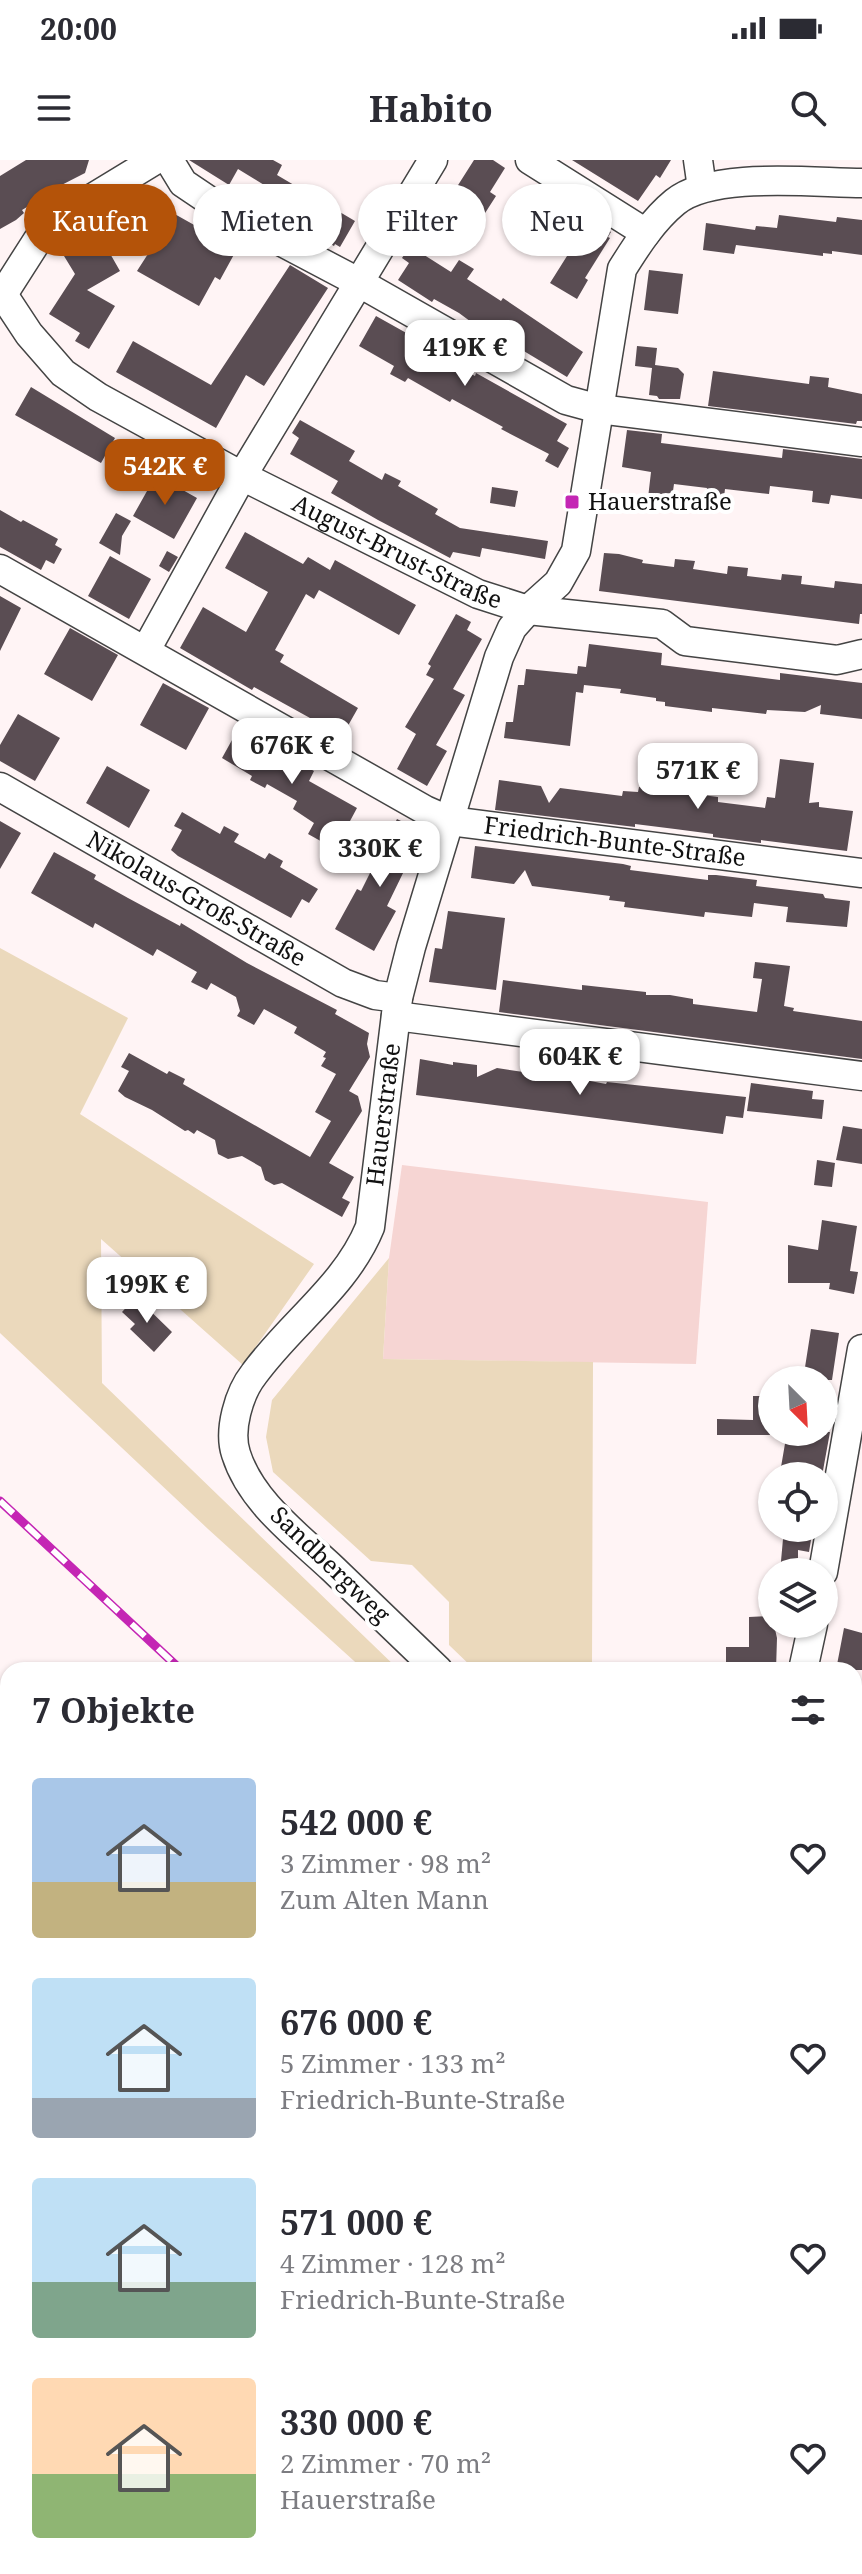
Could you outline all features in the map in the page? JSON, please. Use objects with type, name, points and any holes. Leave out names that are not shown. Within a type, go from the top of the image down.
[{"type":"street","points":[[1,294],[37,241],[63,216],[155,160]]},
{"type":"street","points":[[169,160],[183,183],[194,193],[566,400],[599,409],[862,442]]},
{"type":"street","points":[[146,650],[242,476],[433,160]]},
{"type":"street","points":[[530,160],[646,233]]},
{"type":"street","points":[[698,160],[702,188]]},
{"type":"street","name":"Hauerstraße","points":[[234,1451],[242,1393],[253,1375],[356,1257],[370,1227],[397,1007],[411,947],[499,657],[512,628],[558,583],[576,551],[622,269],[646,233],[676,201],[702,188],[745,181],[862,183]]},
{"type":"street","name":"August-Brust-Straße","points":[[1,294],[29,334],[63,373],[98,397],[242,476],[478,594],[528,610],[662,624],[685,641],[837,660],[862,654]]},
{"type":"street","name":"Friedrich-Bunte-Straße","points":[[0,569],[425,810],[450,821],[862,873]]},
{"type":"street","name":"Nikolaus-Groß-Straße","points":[[0,787],[343,983],[397,1007],[862,1076]]},
{"type":"street","points":[[825,1558],[862,1349]]},
{"type":"street","name":"Sandbergweg","points":[[234,1451],[247,1482],[276,1515],[430,1662]]},
{"type":"street","points":[[805,1662],[810,1638]]},
{"type":"shaded area","points":[[0,948],[128,1018],[80,1114],[314,1264],[243,1365],[101,1239],[102,1383],[391,1662],[355,1662],[208,1529],[0,1333]]},
{"type":"shaded area","points":[[402,1165],[708,1202],[696,1364],[383,1359],[389,1258]]},
{"type":"shaded area","points":[[389,1258],[383,1359],[593,1362],[592,1662],[467,1662],[449,1645],[449,1602],[412,1565],[371,1561],[273,1472],[266,1437],[272,1400]]},
{"type":"building","points":[[26,160],[89,160],[85,173],[64,184],[24,184],[24,213],[0,229],[0,176]]},
{"type":"building","points":[[189,160],[273,160],[282,165],[277,175],[292,184],[262,184],[238,169],[227,184]]},
{"type":"building","points":[[474,160],[493,160],[505,168],[490,192],[496,196],[486,212],[486,184],[459,184]]},
{"type":"building","points":[[572,160],[671,160],[660,178],[656,175],[638,201]]},
{"type":"building","points":[[342,213],[355,221],[342,244]]},
{"type":"building","points":[[177,215],[193,224],[193,256],[233,256],[220,280],[215,277],[199,306],[137,271],[147,256],[177,256]]},
{"type":"building","points":[[779,215],[836,222],[837,217],[862,220],[862,255],[832,251],[832,254],[823,253],[823,256],[736,245],[734,254],[703,250],[706,223],[755,230],[756,226],[777,228]]},
{"type":"building","points":[[64,256],[111,256],[120,271],[87,290],[115,306],[89,349],[75,341],[80,333],[49,314],[75,274]]},
{"type":"building","points":[[426,256],[451,272],[459,260],[474,269],[467,279],[501,301],[503,298],[583,352],[567,377],[398,280],[409,263],[402,258]]},
{"type":"building","points":[[567,256],[599,256],[577,299],[550,283]]},
{"type":"building","points":[[290,265],[328,288],[264,386],[246,375],[216,428],[116,372],[133,341],[211,385]]},
{"type":"building","points":[[649,270],[683,274],[678,314],[644,310]]},
{"type":"building","points":[[376,316],[451,358],[449,362],[475,376],[476,373],[567,424],[557,441],[569,448],[558,468],[545,461],[549,454],[501,429],[503,427],[408,378],[405,382],[390,374],[394,366],[359,346]]},
{"type":"building","points":[[637,346],[657,348],[655,365],[678,368],[684,374],[680,399],[659,399],[649,395],[652,368],[635,366]]},
{"type":"building","points":[[713,371],[809,384],[810,376],[829,378],[828,387],[862,394],[862,421],[856,424],[708,406]]},
{"type":"building","points":[[31,387],[115,438],[101,463],[15,415]]},
{"type":"building","points":[[300,420],[355,451],[349,461],[382,480],[385,473],[401,481],[398,486],[438,509],[435,514],[460,528],[548,541],[545,559],[482,548],[480,557],[453,552],[450,558],[378,520],[331,493],[338,481],[290,454],[299,438],[292,433]]},
{"type":"building","points":[[627,430],[662,434],[661,443],[782,458],[783,449],[862,459],[862,499],[831,495],[829,504],[812,502],[813,491],[770,486],[769,494],[725,489],[723,505],[705,502],[707,488],[674,484],[672,498],[648,498],[651,472],[622,467]]},
{"type":"building","points":[[156,475],[197,498],[174,539],[133,516]]},
{"type":"building","points":[[492,487],[518,491],[515,507],[490,503]]},
{"type":"building","points":[[0,510],[58,539],[55,545],[62,549],[54,564],[46,560],[41,570],[0,547]]},
{"type":"building","points":[[116,513],[131,521],[122,536],[120,555],[99,543]]},
{"type":"building","points":[[245,532],[303,564],[308,557],[330,570],[335,560],[416,605],[399,635],[319,590],[314,599],[306,594],[275,650],[284,655],[280,662],[358,708],[341,738],[180,648],[203,607],[246,632],[268,592],[225,568]]},
{"type":"building","points":[[167,551],[178,557],[169,572],[159,566]]},
{"type":"building","points":[[604,553],[674,567],[675,559],[695,561],[693,569],[727,574],[728,566],[748,568],[747,576],[781,580],[782,574],[802,576],[801,584],[834,588],[835,581],[862,584],[862,614],[859,624],[599,591]]},
{"type":"building","points":[[110,556],[151,579],[129,619],[88,596]]},
{"type":"building","points":[[0,596],[21,608],[0,651]]},
{"type":"building","points":[[456,614],[471,622],[467,630],[482,639],[453,689],[465,695],[436,745],[447,751],[427,786],[397,769],[416,734],[405,727],[434,679],[426,675],[431,666],[428,664]]},
{"type":"building","points":[[70,628],[118,655],[92,701],[44,674]]},
{"type":"building","points":[[589,644],[662,653],[661,665],[780,680],[780,673],[862,683],[862,719],[820,714],[821,705],[805,712],[767,710],[766,714],[712,708],[712,712],[665,706],[665,702],[656,701],[656,698],[620,693],[621,689],[584,685],[583,693],[576,692],[570,746],[504,738],[506,722],[513,722],[518,685],[524,685],[526,669],[577,674],[578,666],[586,667]]},
{"type":"building","points":[[163,683],[209,708],[186,750],[140,725]]},
{"type":"building","points":[[18,714],[60,738],[35,781],[0,761],[0,745]]},
{"type":"building","points":[[237,731],[242,734],[243,731],[314,771],[309,781],[357,808],[335,849],[308,834],[314,823],[293,809],[297,801],[267,784],[265,788],[250,780],[252,776],[222,758]]},
{"type":"building","points":[[780,759],[814,763],[809,803],[819,802],[819,807],[853,811],[847,851],[495,810],[499,780],[541,786],[549,803],[560,788],[622,796],[623,791],[638,792],[639,787],[718,797],[718,802],[765,808],[767,797],[775,798]]},
{"type":"building","points":[[107,766],[150,790],[129,828],[86,803]]},
{"type":"building","points":[[182,812],[220,834],[224,826],[239,834],[234,842],[265,859],[269,853],[283,861],[280,867],[318,889],[309,903],[302,899],[291,918],[178,856],[171,850],[182,830],[174,826]]},
{"type":"building","points":[[397,819],[421,831],[409,861],[411,869],[404,871],[387,906],[396,911],[374,951],[335,929],[357,889],[361,891]]},
{"type":"building","points":[[0,821],[21,833],[0,869]]},
{"type":"building","points":[[475,846],[623,864],[631,866],[630,870],[708,880],[708,875],[716,875],[757,880],[756,886],[823,894],[825,898],[850,901],[847,927],[786,922],[788,907],[754,903],[752,917],[705,912],[704,917],[624,907],[625,902],[609,900],[610,896],[532,886],[525,870],[514,884],[471,878]]},
{"type":"building","points":[[54,852],[96,875],[94,879],[128,898],[180,926],[181,923],[247,963],[337,1010],[335,1014],[369,1033],[367,1044],[370,1057],[349,1091],[358,1096],[362,1111],[329,1163],[354,1177],[342,1198],[350,1202],[342,1217],[282,1183],[274,1185],[265,1180],[261,1167],[242,1156],[228,1159],[218,1154],[215,1140],[197,1130],[194,1134],[185,1131],[118,1091],[129,1071],[121,1067],[129,1053],[167,1074],[169,1071],[185,1079],[183,1084],[310,1157],[331,1121],[315,1112],[336,1074],[321,1066],[326,1052],[294,1033],[297,1027],[264,1009],[254,1025],[237,1016],[240,1011],[236,997],[211,983],[207,990],[191,982],[197,972],[157,949],[153,956],[95,923],[93,928],[31,893]]},
{"type":"building","points":[[448,911],[505,918],[496,990],[429,982],[435,948],[442,949]]},
{"type":"building","points":[[755,962],[790,966],[784,1006],[794,1008],[793,1011],[862,1021],[862,1059],[499,1012],[503,980],[582,990],[582,985],[646,992],[646,995],[670,995],[693,999],[693,1004],[757,1012],[762,979],[753,978]]},
{"type":"building","points":[[420,1059],[453,1065],[453,1062],[477,1065],[477,1077],[497,1068],[543,1072],[606,1084],[746,1097],[743,1118],[726,1116],[723,1134],[416,1095]]},
{"type":"building","points":[[751,1083],[813,1091],[812,1099],[824,1100],[822,1119],[747,1111]]},
{"type":"building","points":[[843,1126],[862,1129],[862,1164],[836,1160]]},
{"type":"building","points":[[817,1160],[835,1163],[832,1187],[814,1185]]},
{"type":"building","points":[[822,1220],[857,1226],[850,1271],[858,1272],[854,1294],[829,1289],[830,1283],[788,1283],[788,1245],[818,1250]]},
{"type":"building","points":[[136,1297],[172,1332],[154,1352],[130,1329],[135,1324],[122,1312]]},
{"type":"building","points":[[811,1329],[839,1333],[834,1366],[805,1366]]},
{"type":"building","points":[[753,1396],[758,1396],[758,1435],[717,1435],[717,1419],[753,1420]]},
{"type":"building","points":[[785,1446],[827,1446],[825,1462],[782,1462]]},
{"type":"building","points":[[783,1542],[811,1542],[809,1552],[798,1550],[798,1558],[781,1558]]},
{"type":"building","points":[[749,1617],[758,1617],[758,1638],[777,1638],[776,1662],[726,1662],[726,1647],[749,1647]]},
{"type":"building","points":[[844,1628],[862,1633],[862,1662],[838,1662]]},
{"type":"railway","points":[[0,1501],[172,1662]]},
{"type":"place","name":"Hauerstraße","points":[[572,502]]}]
